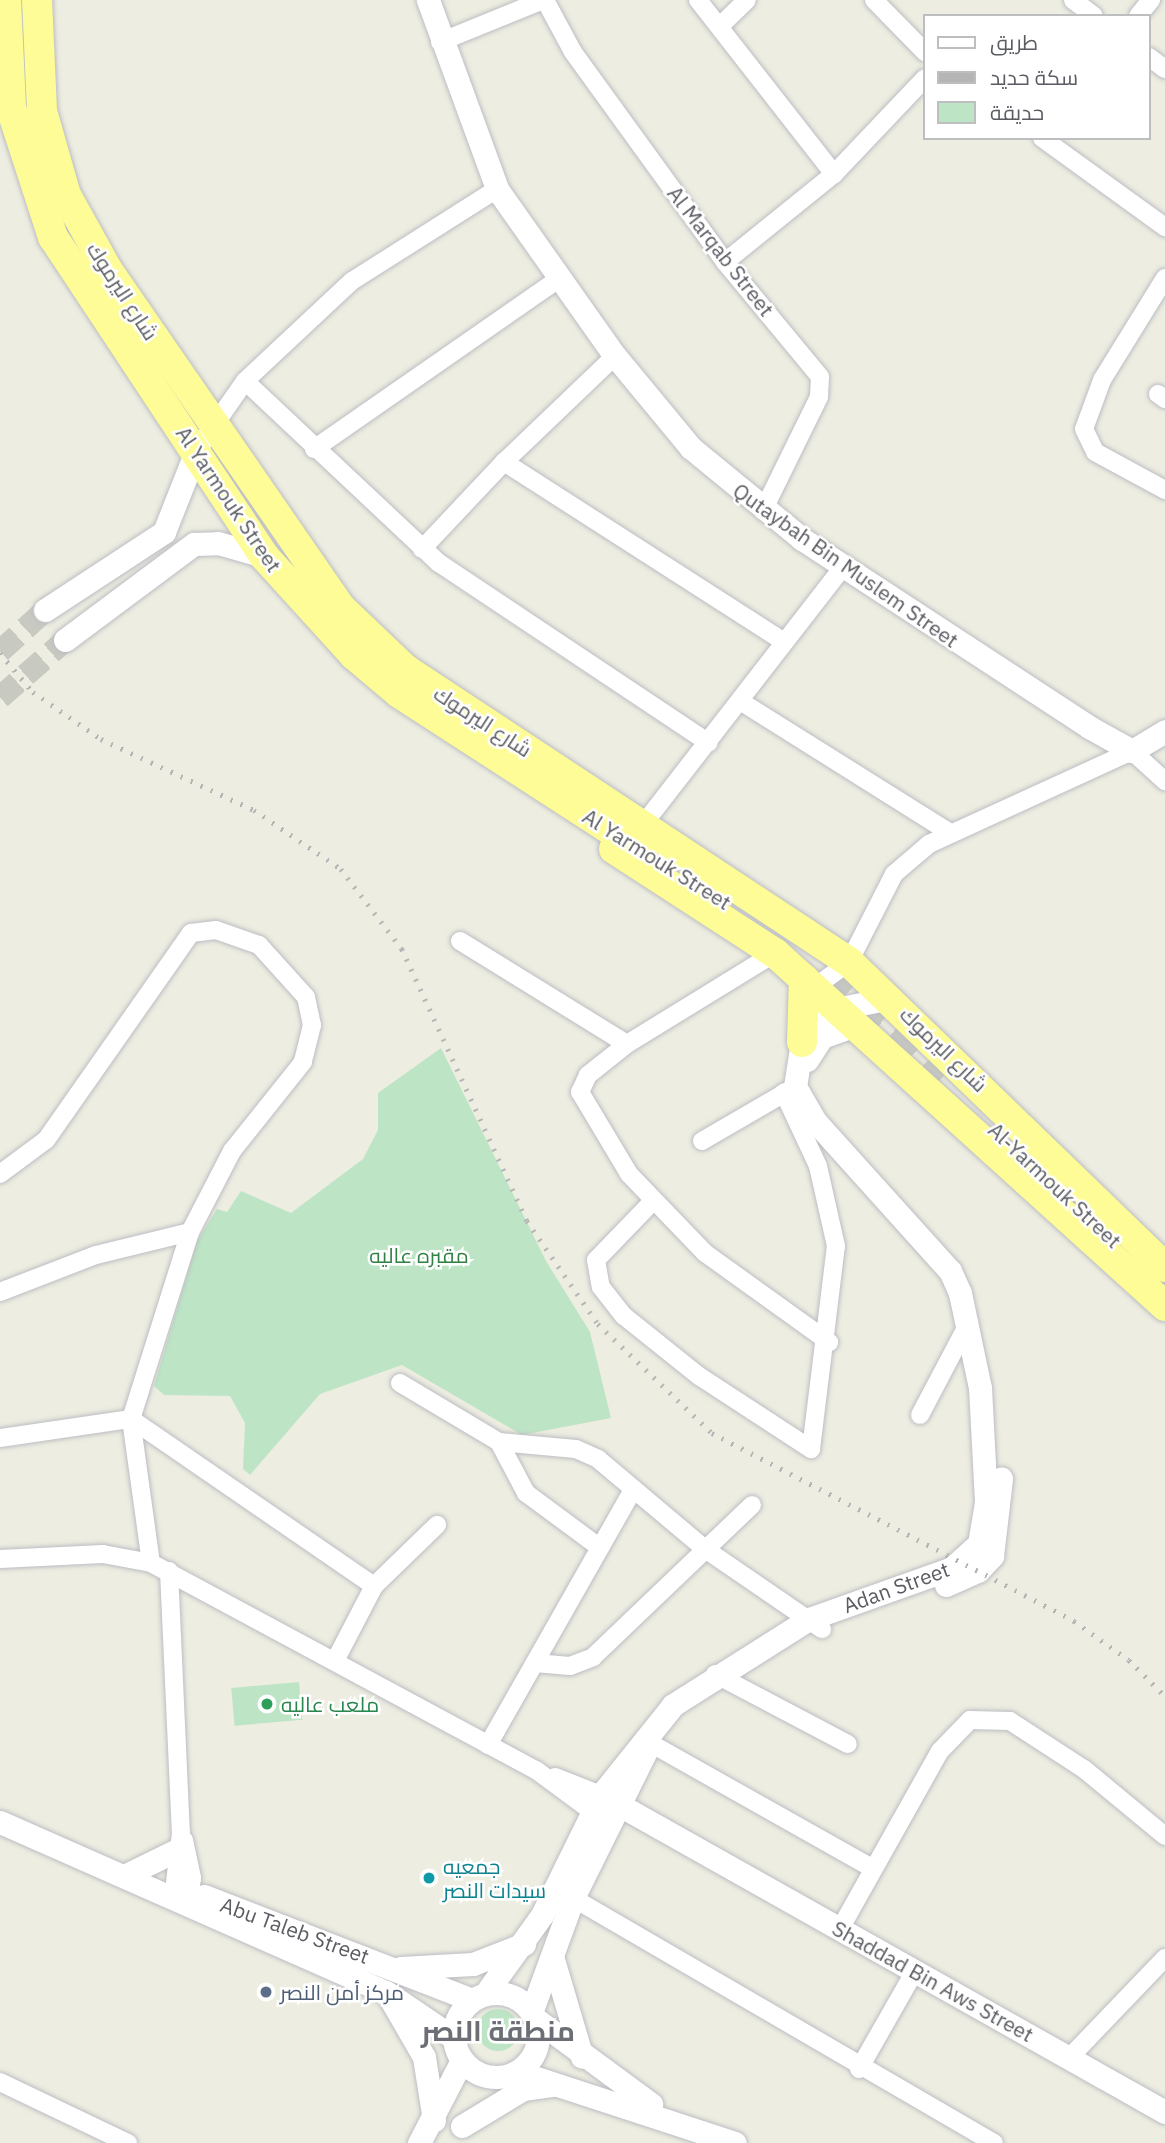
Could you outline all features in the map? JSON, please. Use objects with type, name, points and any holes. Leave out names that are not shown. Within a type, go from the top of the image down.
[{"type":"highway","name":"Al Yarmouk Street","points":[[6,0],[11,108],[38,202],[77,277],[203,438],[264,556],[354,655],[451,731],[786,940],[831,988]]},
{"type":"highway","name":"شارع اليرموك","points":[[37,0],[42,111],[66,195],[203,438],[329,592],[370,638],[405,669],[642,826],[831,988],[891,998],[1165,1267]]},
{"type":"highway","points":[[451,731],[470,756],[831,988],[901,1064],[1165,1306]]},
{"type":"highway","points":[[802,1042],[831,988]]},
{"type":"highway","points":[[901,1064],[911,1048],[933,1037]]},
{"type":"highway","name":"Al-Yarmouk Street","points":[[942,1078],[1165,1294]]},
{"type":"street","name":"Qutaybah Bin Muslem Street","points":[[428,0],[440,42],[497,189],[615,356],[691,448],[763,511],[842,568],[1132,751]]},
{"type":"street","points":[[440,42],[544,0]]},
{"type":"street","name":"Al Marqab Street","points":[[544,0],[573,51],[725,262],[820,377],[819,397],[763,511]]},
{"type":"street","points":[[698,0],[834,174]]},
{"type":"street","points":[[720,26],[747,0]]},
{"type":"street","points":[[874,0],[923,50]]},
{"type":"street","points":[[1073,0],[1091,14]]},
{"type":"street","points":[[1140,14],[1151,0]]},
{"type":"street","points":[[725,262],[834,174],[923,80]]},
{"type":"street","points":[[1045,140],[1165,227]]},
{"type":"street","points":[[45,610],[164,532],[180,505],[203,438],[245,382],[352,281],[497,189]]},
{"type":"street","points":[[1165,278],[1101,380],[1084,429],[1095,452],[1165,490]]},
{"type":"street","points":[[314,449],[559,279]]},
{"type":"street","points":[[422,548],[505,462],[615,356]]},
{"type":"street","points":[[245,382],[422,548],[709,743]]},
{"type":"street","points":[[505,462],[783,642]]},
{"type":"street","points":[[65,640],[194,544],[218,543],[264,556]]},
{"type":"street","points":[[642,826],[709,743],[783,642],[842,568]]},
{"type":"street","points":[[740,701],[949,832]]},
{"type":"street","points":[[702,1141],[794,1088],[807,1058],[822,1037],[831,988],[900,867],[949,832],[1132,751],[1165,731]]},
{"type":"street","points":[[1132,751],[1165,781]]},
{"type":"street","points":[[0,1174],[46,1140],[191,933],[231,934],[266,950],[297,983],[311,1012],[311,1038],[296,1075],[239,1141],[190,1232],[131,1419],[151,1563]]},
{"type":"street","points":[[460,941],[627,1044]]},
{"type":"street","points":[[775,953],[627,1044],[588,1075],[580,1092],[603,1139],[653,1201],[719,1267],[829,1342]]},
{"type":"street","points":[[831,988],[891,998]]},
{"type":"street","points":[[653,1201],[596,1259],[601,1287],[624,1316],[699,1376],[811,1448],[829,1342],[833,1221],[794,1088],[802,1042]]},
{"type":"street","name":"Adan Street","points":[[478,1996],[524,1944],[655,1723],[720,1677],[815,1624],[952,1568],[979,1544],[984,1433],[969,1322],[950,1272],[815,1121],[794,1088]]},
{"type":"street","name":"Adan Street","points":[[794,1088],[966,1280],[989,1342],[999,1432],[1000,1525],[986,1564],[815,1624]]},
{"type":"street","points":[[0,1292],[96,1255],[190,1232]]},
{"type":"street","points":[[920,1415],[969,1322]]},
{"type":"street","points":[[400,1383],[499,1442],[576,1449],[610,1467],[632,1492],[705,1549],[815,1624]]},
{"type":"street","points":[[0,1438],[131,1419],[374,1586]]},
{"type":"street","points":[[499,1442],[526,1493],[599,1547]]},
{"type":"street","points":[[488,1745],[632,1492]]},
{"type":"street","points":[[535,1663],[570,1666],[593,1657],[752,1505]]},
{"type":"street","points":[[336,1659],[374,1586],[437,1525]]},
{"type":"street","name":"Shaddad Bin Aws Street","points":[[0,1559],[103,1554],[151,1563],[169,1571],[336,1659],[488,1745],[699,1852],[1165,2112]]},
{"type":"street","points":[[169,1571],[180,1841],[177,1894]]},
{"type":"street","points":[[720,1677],[848,1744]]},
{"type":"street","name":"Adan Street","points":[[534,2015],[552,1955],[606,1807],[650,1743],[720,1677]]},
{"type":"street","points":[[840,1929],[870,1867],[951,1736],[982,1717],[1010,1721],[1045,1744],[1165,1836]]},
{"type":"street","points":[[650,1743],[870,1867]]},
{"type":"street","name":"Abu Taleb Street","points":[[0,1822],[177,1894],[478,1996]]},
{"type":"street","points":[[126,1875],[180,1841]]},
{"type":"street","name":"Abu Taleb Street","points":[[177,1894],[386,1992],[458,2049]]},
{"type":"street","points":[[573,1898],[714,1975],[859,2069],[994,2143]]},
{"type":"street","points":[[395,1968],[473,1964],[524,1944]]},
{"type":"street","points":[[552,1955],[582,2057]]},
{"type":"street","points":[[1070,2057],[1165,1958]]},
{"type":"street","points":[[859,2069],[915,1971]]},
{"type":"street","points":[[386,1992],[424,2057],[434,2120]]},
{"type":"street","points":[[419,2143],[434,2120],[478,1996],[518,1998],[582,2057],[687,2125]]},
{"type":"street","points":[[456,2134],[514,2073],[532,2058],[534,2015]]},
{"type":"street","points":[[458,2049],[483,2074],[514,2073],[559,2084],[735,2143]]},
{"type":"street","points":[[0,2082],[128,2143]]},
{"type":"street","points":[[456,2134],[523,2089],[559,2084]]},
{"type":"green space","name":"مقبره عاليه","points":[[441,1048],[546,1261],[590,1332],[611,1418],[522,1435],[402,1365],[320,1394],[250,1475],[243,1469],[245,1423],[230,1396],[164,1395],[154,1386],[197,1241],[217,1209],[227,1212],[241,1191],[291,1213],[363,1159],[378,1130],[378,1093]]},
{"type":"green space","name":"ملعب عاليه","points":[[299,1682],[302,1720],[235,1726],[231,1688]]},
{"type":"green space","points":[[498,2009],[513,2015],[519,2030],[513,2045],[498,2051],[483,2045],[477,2030],[483,2015]]},
{"type":"tunnel","points":[[0,651],[45,610]]},
{"type":"tunnel","points":[[0,697],[65,640]]},
{"type":"tunnel","points":[[826,972],[942,1078]]},
{"type":"railway","points":[[0,653],[33,692],[101,739],[254,810],[341,869],[402,949],[527,1221],[598,1324],[712,1433],[1074,1621],[1129,1660],[1165,1696]]},
{"type":"place","name":"ملعب عاليه","points":[[267,1704]]},
{"type":"place","name":"جمعيه سيدات النصر","points":[[429,1878]]},
{"type":"place","name":"مركز أمن النصر","points":[[266,1992]]},
{"type":"district","name":"منطقة النصر","points":[[498,2031]]}]
